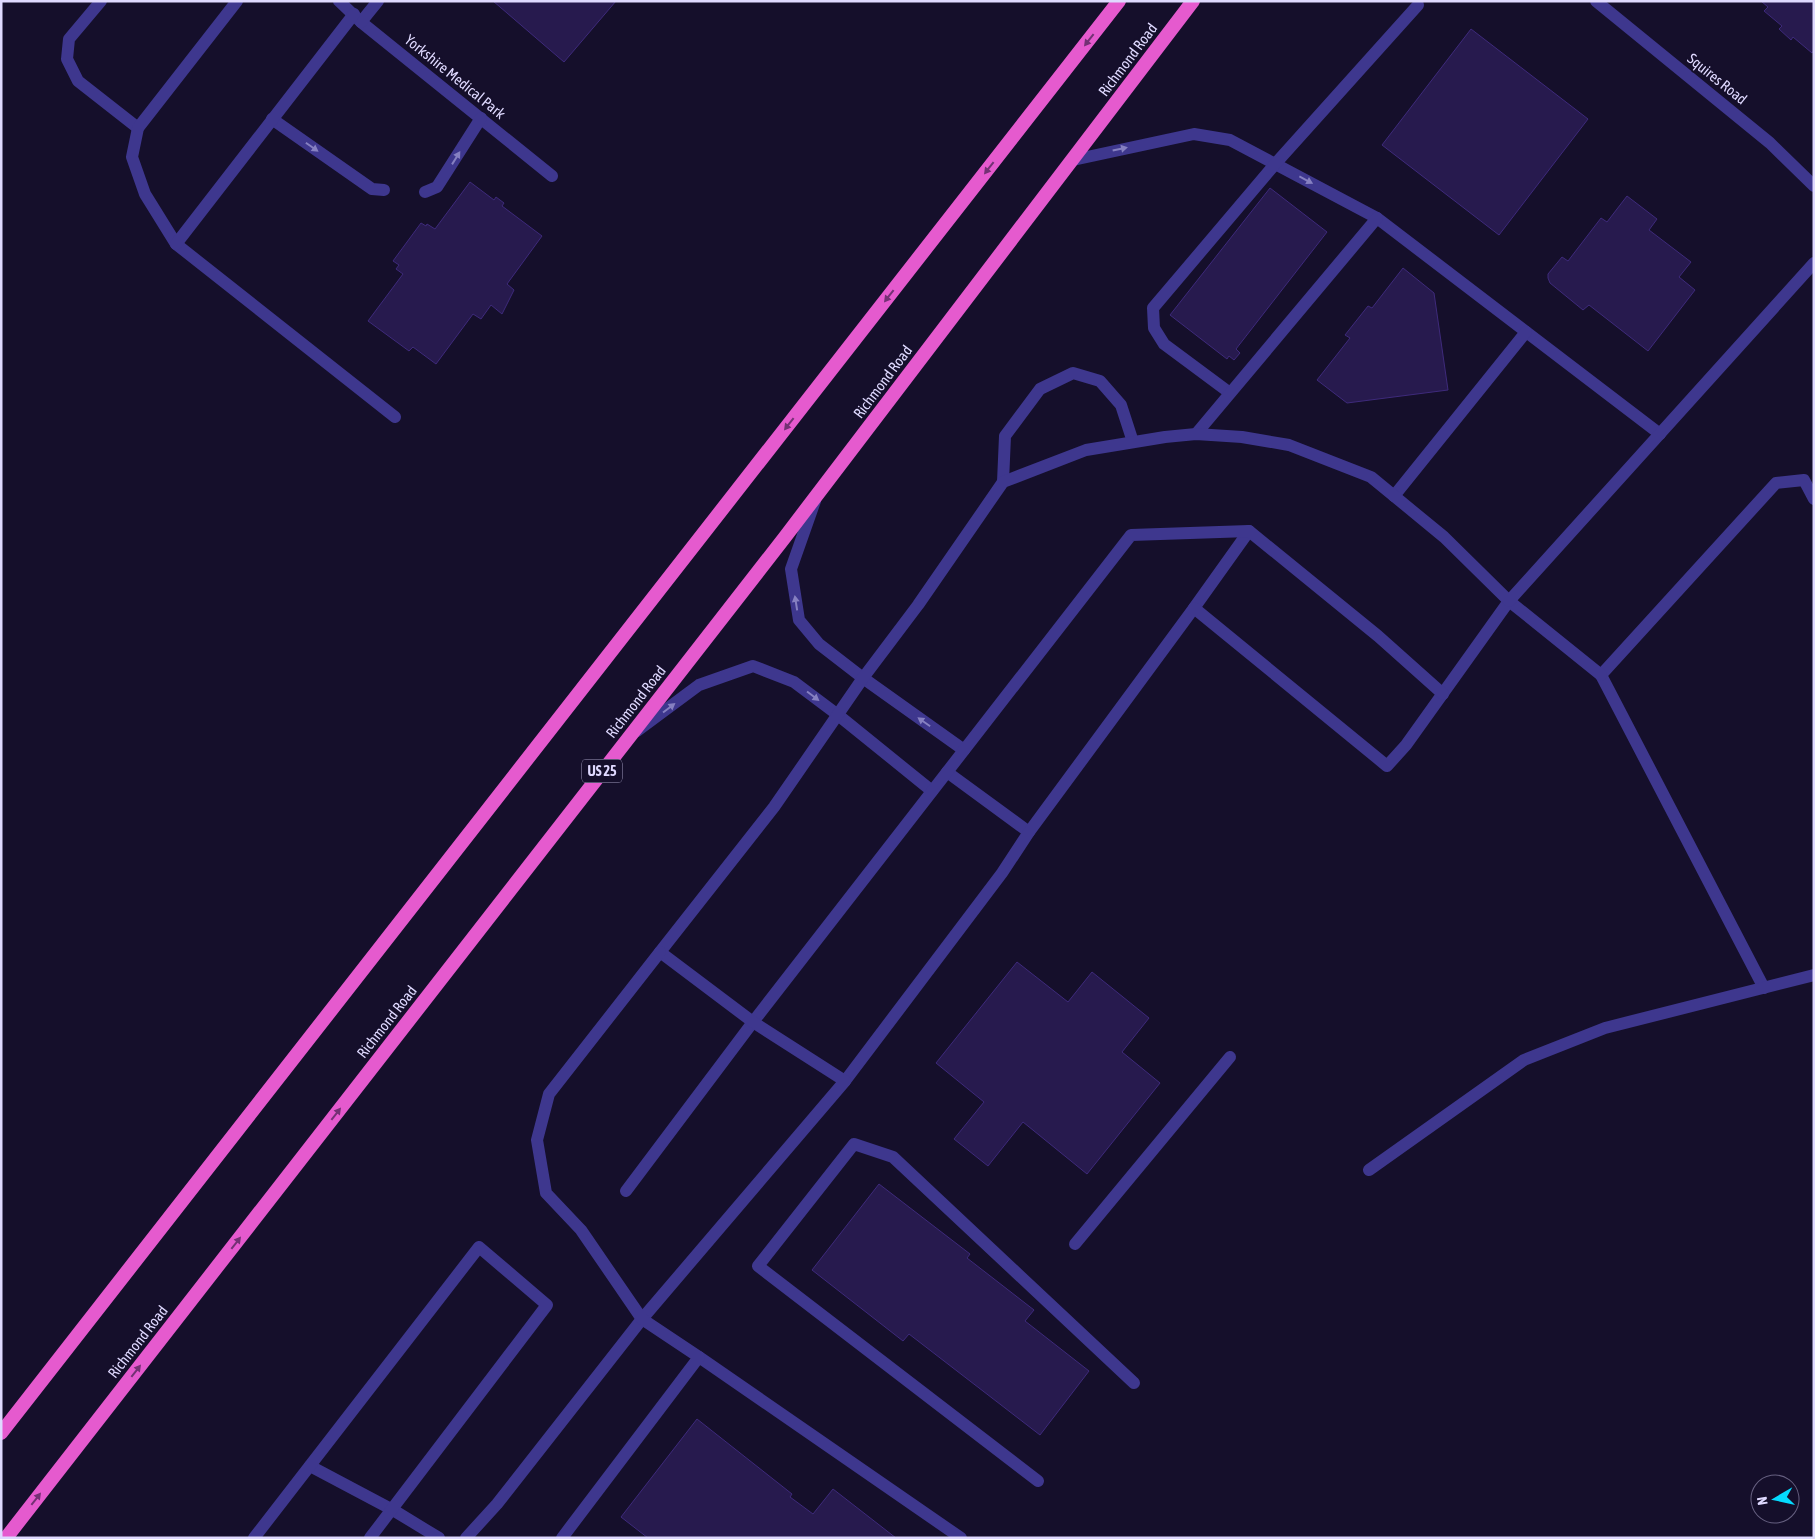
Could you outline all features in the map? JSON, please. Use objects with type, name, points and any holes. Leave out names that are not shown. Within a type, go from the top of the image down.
[{"type":"highway","points":[[1,1434],[1119,1]]},
{"type":"highway","name":"Richmond Road","points":[[6,1538],[630,737],[1193,1]]},
{"type":"street","points":[[101,1],[69,38],[67,59],[78,80],[138,128]]},
{"type":"street","points":[[237,1],[138,128],[132,157],[145,194],[176,244],[395,418]]},
{"type":"street","name":"Yorkshire Medical Park","points":[[339,1],[552,176]]},
{"type":"street","points":[[176,244],[272,119],[358,18],[378,1]]},
{"type":"street","name":"Squires Road","points":[[1596,1],[1770,143],[1814,186]]},
{"type":"street","points":[[1230,393],[1164,344],[1154,328],[1153,308],[1276,164],[1418,5]]},
{"type":"street","points":[[425,192],[438,187],[481,118]]},
{"type":"street","points":[[272,119],[372,189],[384,190]]},
{"type":"street","points":[[1072,160],[1194,134],[1230,140],[1377,218],[1660,434]]},
{"type":"street","points":[[1196,434],[1377,218]]},
{"type":"street","points":[[1194,608],[1387,766],[1406,745],[1509,601],[1814,263]]},
{"type":"street","points":[[1394,496],[1526,332]]},
{"type":"street","points":[[961,1538],[642,1319],[581,1230],[546,1193],[537,1140],[549,1094],[774,807],[863,678],[918,605],[1003,482],[1005,436],[1040,389],[1073,373],[1100,381],[1121,405],[1132,442]]},
{"type":"street","points":[[1003,482],[1086,450],[1196,434],[1242,437],[1289,445],[1371,477],[1444,537],[1509,601],[1601,675],[1764,988]]},
{"type":"street","points":[[1601,675],[1776,483],[1804,480],[1814,499]]},
{"type":"street","points":[[817,494],[791,569],[799,620],[819,644],[964,750]]},
{"type":"street","points":[[626,1190],[753,1022],[1131,535],[1249,531],[1378,636],[1443,694]]},
{"type":"street","points":[[466,1538],[496,1504],[642,1319],[844,1081],[1002,873],[1029,832],[1249,531]]},
{"type":"street","points":[[630,737],[699,685],[753,666],[794,682],[932,791]]},
{"type":"street","points":[[947,772],[1029,832]]},
{"type":"street","points":[[660,952],[753,1022],[844,1081]]},
{"type":"street","points":[[1369,1170],[1524,1060],[1606,1028],[1814,975]]},
{"type":"street","points":[[1075,1244],[1230,1057]]},
{"type":"street","points":[[1038,1481],[758,1266],[854,1144],[893,1158],[1134,1383]]},
{"type":"street","points":[[254,1538],[479,1247],[547,1306],[370,1538]]},
{"type":"street","points":[[562,1538],[699,1357]]},
{"type":"street","points":[[310,1466],[392,1510],[439,1538]]},
{"type":"building","points":[[493,1],[616,1],[564,62]]},
{"type":"building","points":[[1761,1],[1814,1],[1814,50],[1812,53],[1793,37],[1791,40],[1779,29],[1782,26],[1764,11],[1768,7]]},
{"type":"building","points":[[1471,29],[1588,119],[1499,235],[1382,145]]},
{"type":"building","points":[[470,182],[494,200],[496,197],[504,203],[502,206],[542,236],[507,284],[514,290],[502,314],[491,305],[481,319],[473,314],[436,364],[413,347],[409,351],[368,321],[403,274],[396,269],[399,265],[393,261],[421,223],[435,229]]},
{"type":"building","points":[[1270,188],[1327,232],[1236,349],[1240,353],[1234,360],[1229,356],[1227,359],[1170,315]]},
{"type":"building","points":[[1627,196],[1657,219],[1649,230],[1691,262],[1679,277],[1695,290],[1648,351],[1589,305],[1583,310],[1550,283],[1548,278],[1548,274],[1562,257],[1568,261],[1601,218],[1607,222]]},
{"type":"building","points":[[1403,268],[1434,293],[1448,390],[1347,403],[1317,380],[1350,338],[1345,335],[1368,306],[1372,308]]},
{"type":"building","points":[[1017,962],[1068,1002],[1092,972],[1149,1018],[1122,1052],[1160,1083],[1087,1174],[1023,1122],[988,1166],[954,1139],[984,1102],[936,1063]]},
{"type":"building","points":[[879,1184],[970,1254],[967,1258],[1034,1310],[1025,1321],[1089,1371],[1040,1435],[909,1334],[903,1341],[812,1270]]},
{"type":"building","points":[[697,1419],[792,1494],[790,1497],[813,1514],[833,1489],[896,1538],[648,1538],[621,1517]]}]
